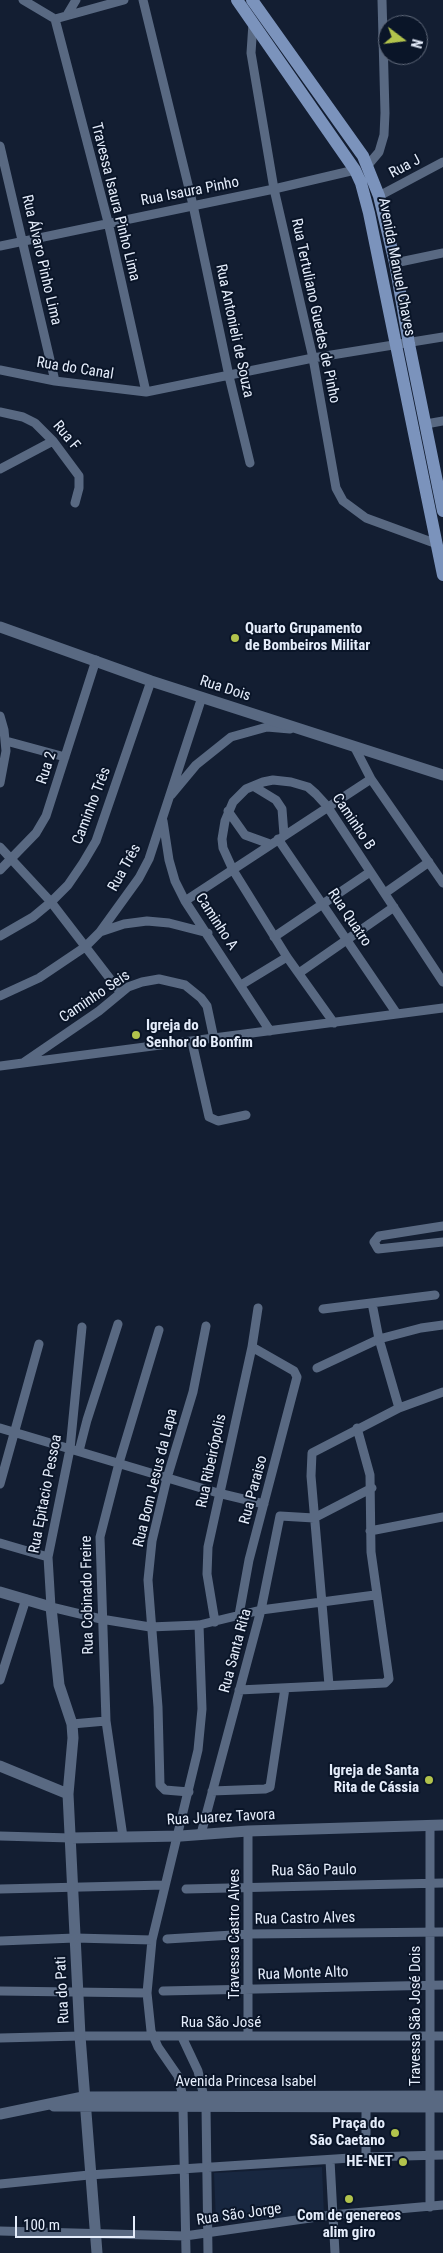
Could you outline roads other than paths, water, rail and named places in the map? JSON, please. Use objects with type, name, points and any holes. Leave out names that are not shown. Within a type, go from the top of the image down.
[{"type":"main road","name":"Avenida Manuel Chaves","points":[[237,0],[355,170],[369,212],[443,575]]},
{"type":"main road","name":"Avenida Manuel Chaves","points":[[252,0],[368,164],[379,196],[395,263],[409,344],[443,510]]},
{"type":"street","points":[[23,0],[55,19],[124,0]]},
{"type":"street","points":[[67,15],[76,0]]},
{"type":"street","name":"Rua Antonieli de Souza","points":[[143,0],[150,18],[194,205],[229,376],[250,463]]},
{"type":"street","points":[[368,164],[379,152],[384,135],[382,0]]},
{"type":"street","name":"Travessa Isaura Pinho Lima","points":[[55,19],[108,222],[146,392]]},
{"type":"street","name":"Rua Tertuliano Guedes de Pinho","points":[[253,24],[251,53],[274,189],[313,358],[336,488],[343,501],[366,518],[437,544]]},
{"type":"street","name":"Rua Álvaro Pinho Lima","points":[[0,146],[55,380]]},
{"type":"street","name":"Rua J","points":[[379,196],[443,162]]},
{"type":"street","name":"Rua Isaura Pinho","points":[[0,246],[108,222],[274,189],[355,170]]},
{"type":"street","points":[[395,263],[443,253]]},
{"type":"street","name":"Rua do Canal","points":[[0,370],[55,380],[146,392],[313,358],[443,337]]},
{"type":"street","name":"Rua F","points":[[0,412],[23,417],[35,423],[54,441],[79,476],[79,488],[75,504]]},
{"type":"street","points":[[426,424],[443,421]]},
{"type":"street","points":[[0,469],[54,441]]},
{"type":"street","name":"Rua Dois","points":[[0,627],[151,681],[443,775]]},
{"type":"street","name":"Rua 2","points":[[0,870],[36,833],[46,816],[96,660]]},
{"type":"street","name":"Caminho Três","points":[[0,936],[33,917],[51,902],[68,885],[96,841],[151,681]]},
{"type":"street","name":"Rua Três","points":[[0,996],[39,978],[85,947],[100,932],[146,865],[202,698]]},
{"type":"street","points":[[0,716],[6,741],[6,762],[0,783]]},
{"type":"street","points":[[168,799],[196,765],[231,737],[267,727],[298,729]]},
{"type":"street","points":[[6,741],[66,757]]},
{"type":"street","points":[[355,748],[371,779],[443,883]]},
{"type":"street","points":[[185,901],[327,806],[371,779]]},
{"type":"street","name":"Caminho B","points":[[334,1023],[274,937],[233,870],[223,848],[222,839],[228,811],[240,794],[252,786],[273,780],[291,782],[308,787],[327,806],[443,982]]},
{"type":"street","points":[[252,786],[276,800],[283,814],[277,839]]},
{"type":"street","points":[[228,811],[246,834],[277,839]]},
{"type":"street","name":"Caminho A","points":[[162,818],[169,860],[175,881],[185,901],[208,933],[270,1031]]},
{"type":"street","name":"Rua Quatro","points":[[277,839],[323,903],[397,1014]]},
{"type":"street","points":[[0,848],[51,902],[121,993]]},
{"type":"street","points":[[385,893],[429,862]]},
{"type":"street","points":[[274,937],[370,872]]},
{"type":"street","points":[[299,973],[394,907]]},
{"type":"street","points":[[100,932],[124,924],[147,921],[169,923],[208,933]]},
{"type":"street","points":[[241,985],[287,957]]},
{"type":"street","name":"Caminho Seis","points":[[23,1063],[121,993],[150,980],[168,980],[194,990],[206,1006],[214,1039]]},
{"type":"street","name":"Caminho Seis","points":[[0,1066],[443,1008]]},
{"type":"street","points":[[192,1042],[209,1117],[218,1121],[246,1115]]},
{"type":"street","points":[[443,1226],[379,1236],[374,1240],[378,1250],[443,1242]]},
{"type":"street","points":[[323,1309],[435,1295]]},
{"type":"street","points":[[372,1303],[379,1339],[399,1408]]},
{"type":"street","name":"Rua Ribeirópolis","points":[[215,1622],[207,1559],[218,1493],[252,1347],[258,1308]]},
{"type":"street","points":[[75,1450],[118,1324]]},
{"type":"street","points":[[317,1368],[379,1339],[421,1328],[443,1325]]},
{"type":"street","name":"Rua Bom Jesus da Lapa","points":[[189,1792],[161,1788],[158,1707],[150,1627],[148,1580],[150,1559],[167,1478],[192,1392],[206,1326]]},
{"type":"street","name":"Rua Epitacio Pessoa","points":[[72,1724],[58,1686],[48,1556],[75,1450],[82,1327]]},
{"type":"street","name":"Rua Cobinado Freire","points":[[122,1837],[106,1721],[100,1537],[119,1463],[159,1330]]},
{"type":"street","points":[[0,1484],[39,1344]]},
{"type":"street","name":"Rua Paraiso","points":[[241,1614],[250,1560],[296,1379],[295,1372],[252,1347]]},
{"type":"street","points":[[329,1685],[310,1464],[312,1454],[357,1428],[399,1408],[443,1392]]},
{"type":"street","points":[[0,1428],[218,1493],[264,1504]]},
{"type":"street","points":[[239,1690],[385,1683],[389,1679],[375,1594],[370,1530],[372,1488],[369,1464],[357,1428]]},
{"type":"street","points":[[314,1518],[372,1488]]},
{"type":"street","name":"Rua Santa Rita","points":[[199,1835],[239,1690],[280,1516],[314,1518]]},
{"type":"street","points":[[370,1530],[443,1517]]},
{"type":"street","points":[[0,1542],[48,1556]]},
{"type":"street","points":[[0,1592],[102,1620],[150,1627],[198,1625],[257,1611],[375,1594]]},
{"type":"street","points":[[0,1680],[26,1600]]},
{"type":"street","points":[[198,1625],[201,1728],[179,1836],[152,1940],[146,1993],[157,2037],[193,2102],[203,2168],[205,2234],[208,2253]]},
{"type":"street","points":[[212,1791],[265,1790],[270,1787],[285,1688]]},
{"type":"street","points":[[72,1724],[106,1721]]},
{"type":"street","name":"Rua do Pati","points":[[72,1724],[73,1738],[68,1794],[84,2102],[97,2253]]},
{"type":"street","points":[[0,1766],[68,1794]]},
{"type":"street","name":"Rua Juarez Tavora","points":[[0,1836],[71,1838],[179,1836],[248,1831],[443,1825]]},
{"type":"street","name":"Travessa São José Dois","points":[[430,1826],[430,2206]]},
{"type":"street","name":"Travessa Castro Alves","points":[[248,1831],[248,2036]]},
{"type":"street","name":"Rua São Paulo","points":[[186,1889],[249,1886],[443,1883]]},
{"type":"street","points":[[0,1888],[165,1885]]},
{"type":"street","name":"Rua Castro Alves","points":[[167,1940],[249,1934],[443,1932]]},
{"type":"street","points":[[0,1940],[75,1938],[152,1940]]},
{"type":"street","name":"Rua Monte Alto","points":[[163,1991],[443,1985]]},
{"type":"street","points":[[0,1991],[146,1993]]},
{"type":"street","name":"Rua São José","points":[[0,2038],[80,2036],[443,2036]]},
{"type":"street","points":[[182,2036],[198,2071],[185,2170],[188,2235],[186,2253]]},
{"type":"street","name":"Avenida Princesa Isabel","points":[[0,2114],[49,2106],[59,2101],[366,2102],[430,2101],[443,2096]]},
{"type":"street","name":"Avenida Princesa Isabel","points":[[430,2101],[443,2108]]},
{"type":"street","points":[[366,2102],[366,2157]]},
{"type":"street","points":[[0,2184],[89,2174],[185,2170],[366,2157],[443,2155]]},
{"type":"street","points":[[330,2160],[331,2215],[335,2253]]},
{"type":"street","name":"Rua São Jorge","points":[[0,2231],[188,2235],[331,2215],[443,2205]]},
{"type":"place","name":"Quarto Grupamento de Bombeiros Militar","points":[[235,638]]},
{"type":"place","name":"Igreja do Senhor do Bonfim","points":[[136,1035]]},
{"type":"place","name":"Igreja de Santa Rita de Cássia","points":[[429,1780]]},
{"type":"place","name":"Praça do São Caetano","points":[[395,2133]]},
{"type":"place","name":"HE-NET","points":[[403,2162]]},
{"type":"place","name":"Com de genereos alim giro","points":[[349,2199]]}]
